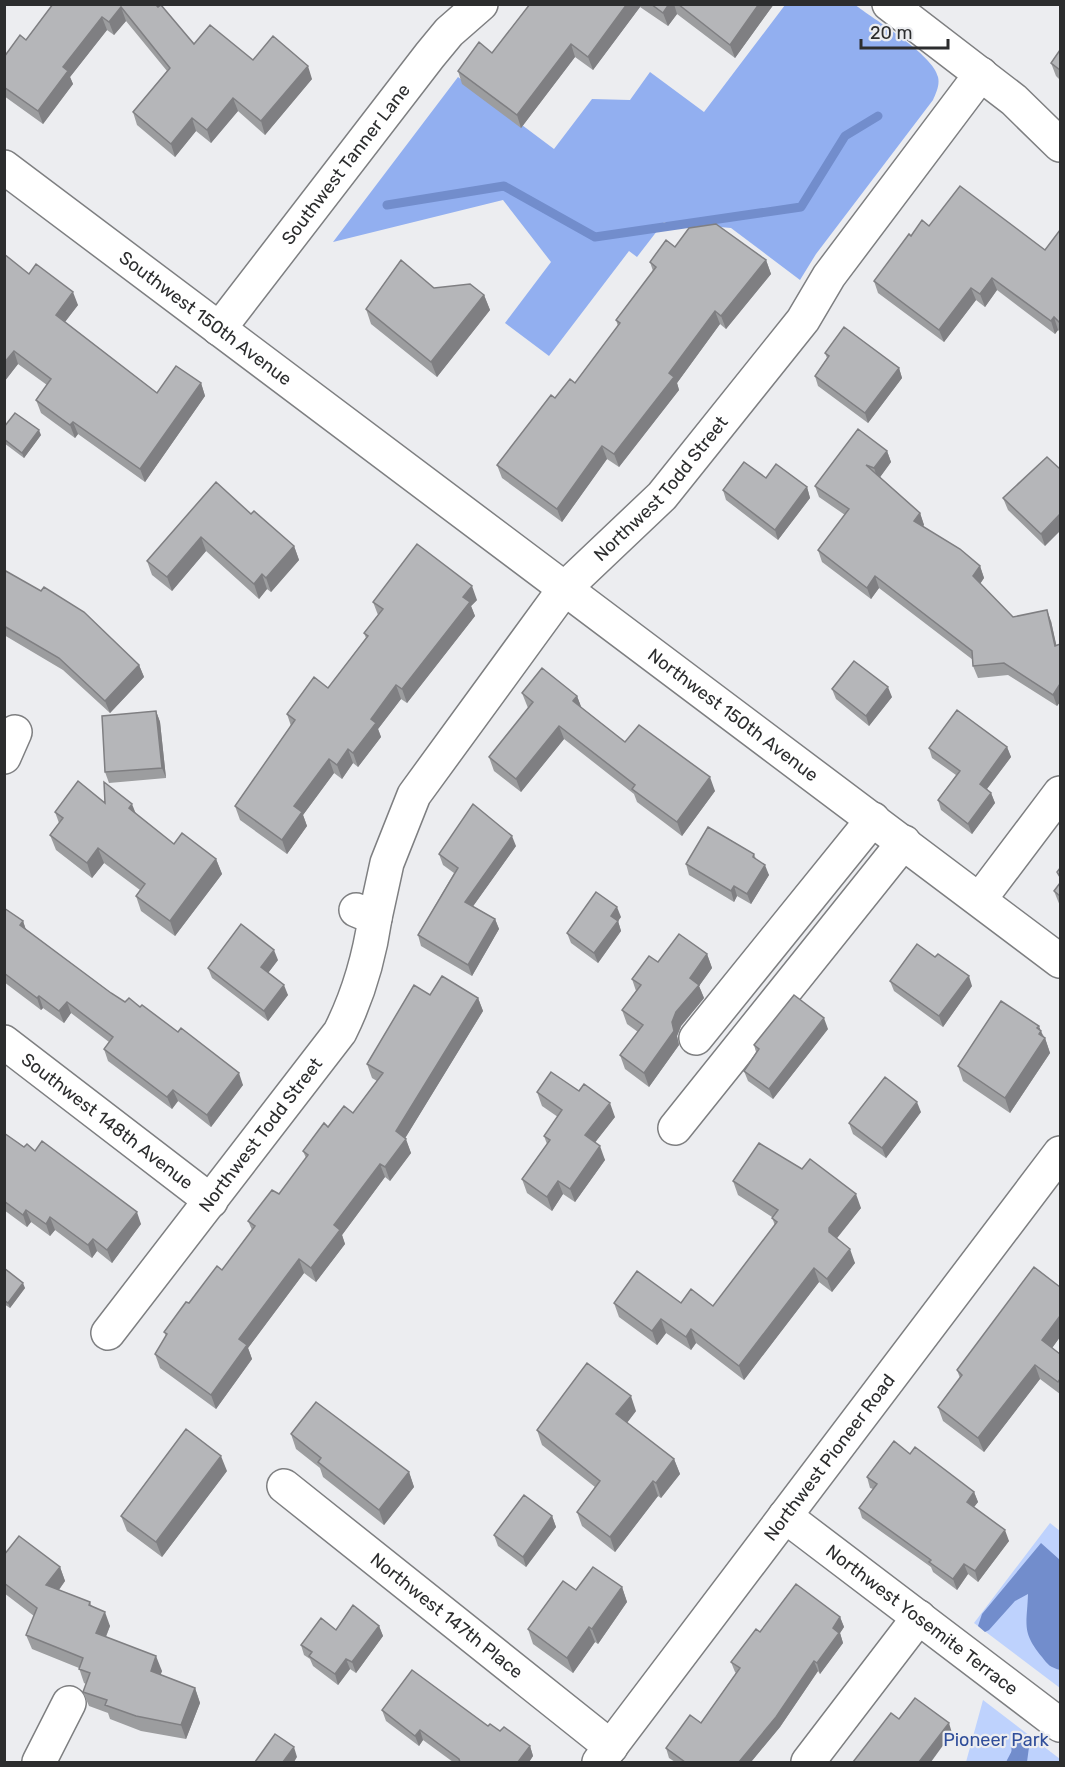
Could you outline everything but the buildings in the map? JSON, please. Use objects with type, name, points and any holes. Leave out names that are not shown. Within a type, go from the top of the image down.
[{"type":"street","name":"Southwest Tanner Lane","points":[[219,329],[430,55],[449,32],[481,4]]},
{"type":"street","points":[[889,4],[1014,100],[1060,145]]},
{"type":"street","name":"Northwest Todd Street","points":[[108,1333],[340,1032],[360,989],[368,963],[365,914],[414,795],[565,588],[662,495],[802,320],[829,276],[981,74]]},
{"type":"street","name":"Southwest 150th Avenue","points":[[4,167],[407,469]]},
{"type":"street","name":"Northwest 150th Avenue","points":[[407,469],[1060,961]]},
{"type":"street","points":[[980,899],[1060,793]]},
{"type":"street","points":[[696,1038],[873,819]]},
{"type":"street","points":[[675,1128],[904,842]]},
{"type":"street","name":"Southwest 148th Avenue","points":[[4,1042],[211,1201]]},
{"type":"street","name":"Northwest Pioneer Road","points":[[605,1755],[1060,1153]]},
{"type":"street","name":"Northwest 147th Place","points":[[284,1486],[605,1755]]},
{"type":"street","name":"Northwest Yosemite Terrace","points":[[785,1516],[1060,1725]]},
{"type":"street","points":[[808,1762],[919,1617]]},
{"type":"street","points":[[39,1762],[69,1703]]},
{"type":"green space","points":[[1050,1523],[1060,1531],[1060,1688],[974,1623]]},
{"type":"green space","name":"Pioneer Park","points":[[983,1700],[1060,1759],[1060,1762],[966,1762]]},
{"type":"shaded area","points":[[854,4],[926,58],[938,77],[938,86],[933,100],[816,254],[800,280],[731,228],[664,222],[637,257],[629,251],[549,356],[505,323],[551,262],[503,200],[333,242],[458,77],[554,149],[592,99],[630,100],[650,72],[704,112],[785,5]]},
{"type":"shaded area","points":[[1041,1543],[1060,1560],[1060,1670],[1048,1664],[1035,1648],[1028,1634],[1026,1621],[1028,1594],[1015,1601],[989,1630],[985,1632],[978,1626],[982,1614]]},
{"type":"shaded area","points":[[1011,1738],[1029,1747],[1027,1762],[1012,1762]]},
{"type":"waterway","points":[[387,205],[504,186],[595,237],[801,207],[845,136],[878,116]]},
{"type":"waterway","points":[[1011,1762],[1021,1743]]}]
